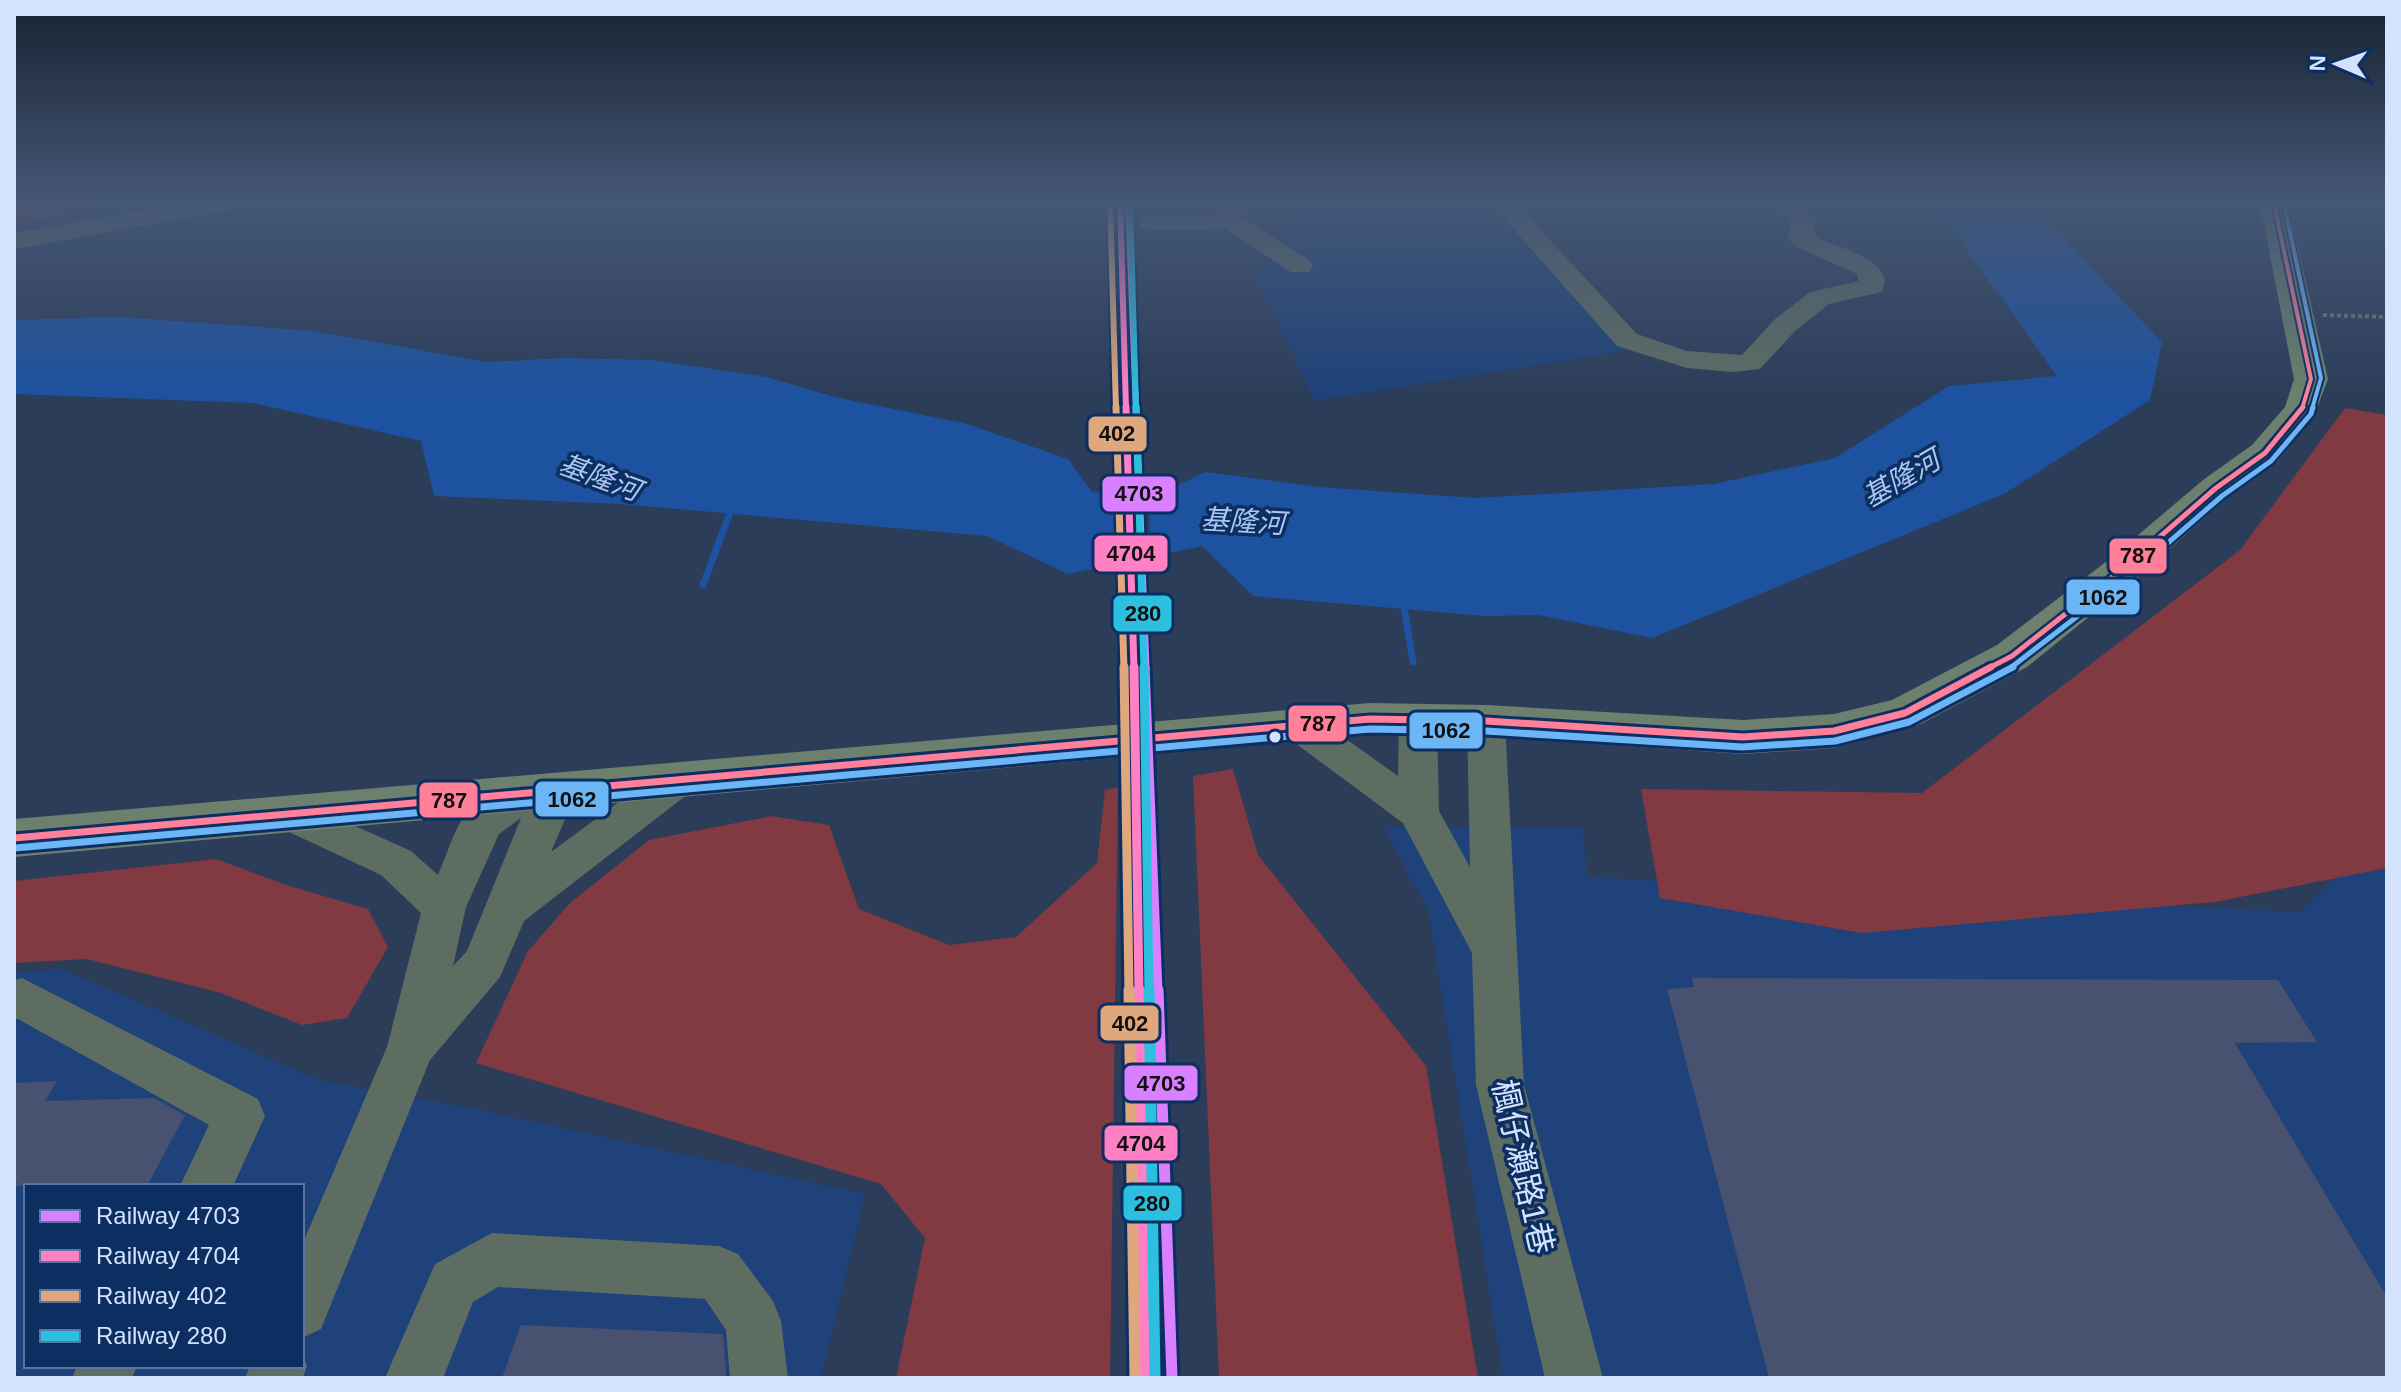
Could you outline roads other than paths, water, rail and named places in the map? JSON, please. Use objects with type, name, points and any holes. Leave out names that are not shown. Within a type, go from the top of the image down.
[{"type":"main road","points":[[14,838],[1370,719],[1486,721],[1743,737],[1834,731],[1905,713],[2012,656],[2125,567],[2216,488],[2265,453],[2302,409],[2311,379],[2287,264]]},
{"type":"street","points":[[1558,264],[1627,340],[1655,353],[1708,364],[1750,363],[1785,325],[1820,298],[1872,286],[1868,269],[1856,264]]},
{"type":"street","name":"楓仔瀨路1巷","points":[[1418,720],[1418,812]]},
{"type":"street","name":"楓仔瀨路1巷","points":[[1486,721],[1500,1085],[1574,1378]]},
{"type":"street","name":"楓仔瀨路1巷","points":[[1297,724],[1418,812],[1495,953]]},
{"type":"street","points":[[506,910],[679,779]]},
{"type":"street","points":[[304,1305],[411,1047],[444,907],[483,823],[527,793],[544,819],[484,963],[411,1047]]},
{"type":"street","points":[[287,813],[396,863],[444,907]]},
{"type":"street","points":[[14,1000],[22,998],[240,1116],[207,1184]]},
{"type":"street","points":[[414,1378],[454,1283],[492,1260],[719,1273],[753,1321],[759,1378]]},
{"type":"water","name":"基隆河","points":[[1977,264],[2088,264],[2162,342],[2150,400],[2004,494],[1652,638],[1538,615],[1485,616],[1253,596],[1202,546],[1068,574],[987,536],[620,504],[434,496],[421,441],[253,403],[14,394],[14,320],[118,317],[314,331],[487,362],[565,358],[651,360],[767,377],[835,397],[967,424],[1068,459],[1092,492],[1157,496],[1205,472],[1319,487],[1475,498],[1714,484],[1835,458],[1949,386],[2057,376]]},
{"type":"waterway","points":[[703,585],[732,507]]},
{"type":"waterway","points":[[1403,600],[1413,662]]},
{"type":"rail line","name":"402","points":[[1112,264],[1124,661],[1135,1378]]},
{"type":"rail line","name":"4704","points":[[1122,264],[1134,661],[1145,1378]]},
{"type":"rail line","name":"4703","points":[[1130,264],[1172,1378]]},
{"type":"rail line","name":"280","points":[[1132,264],[1144,661],[1155,1378]]}]
